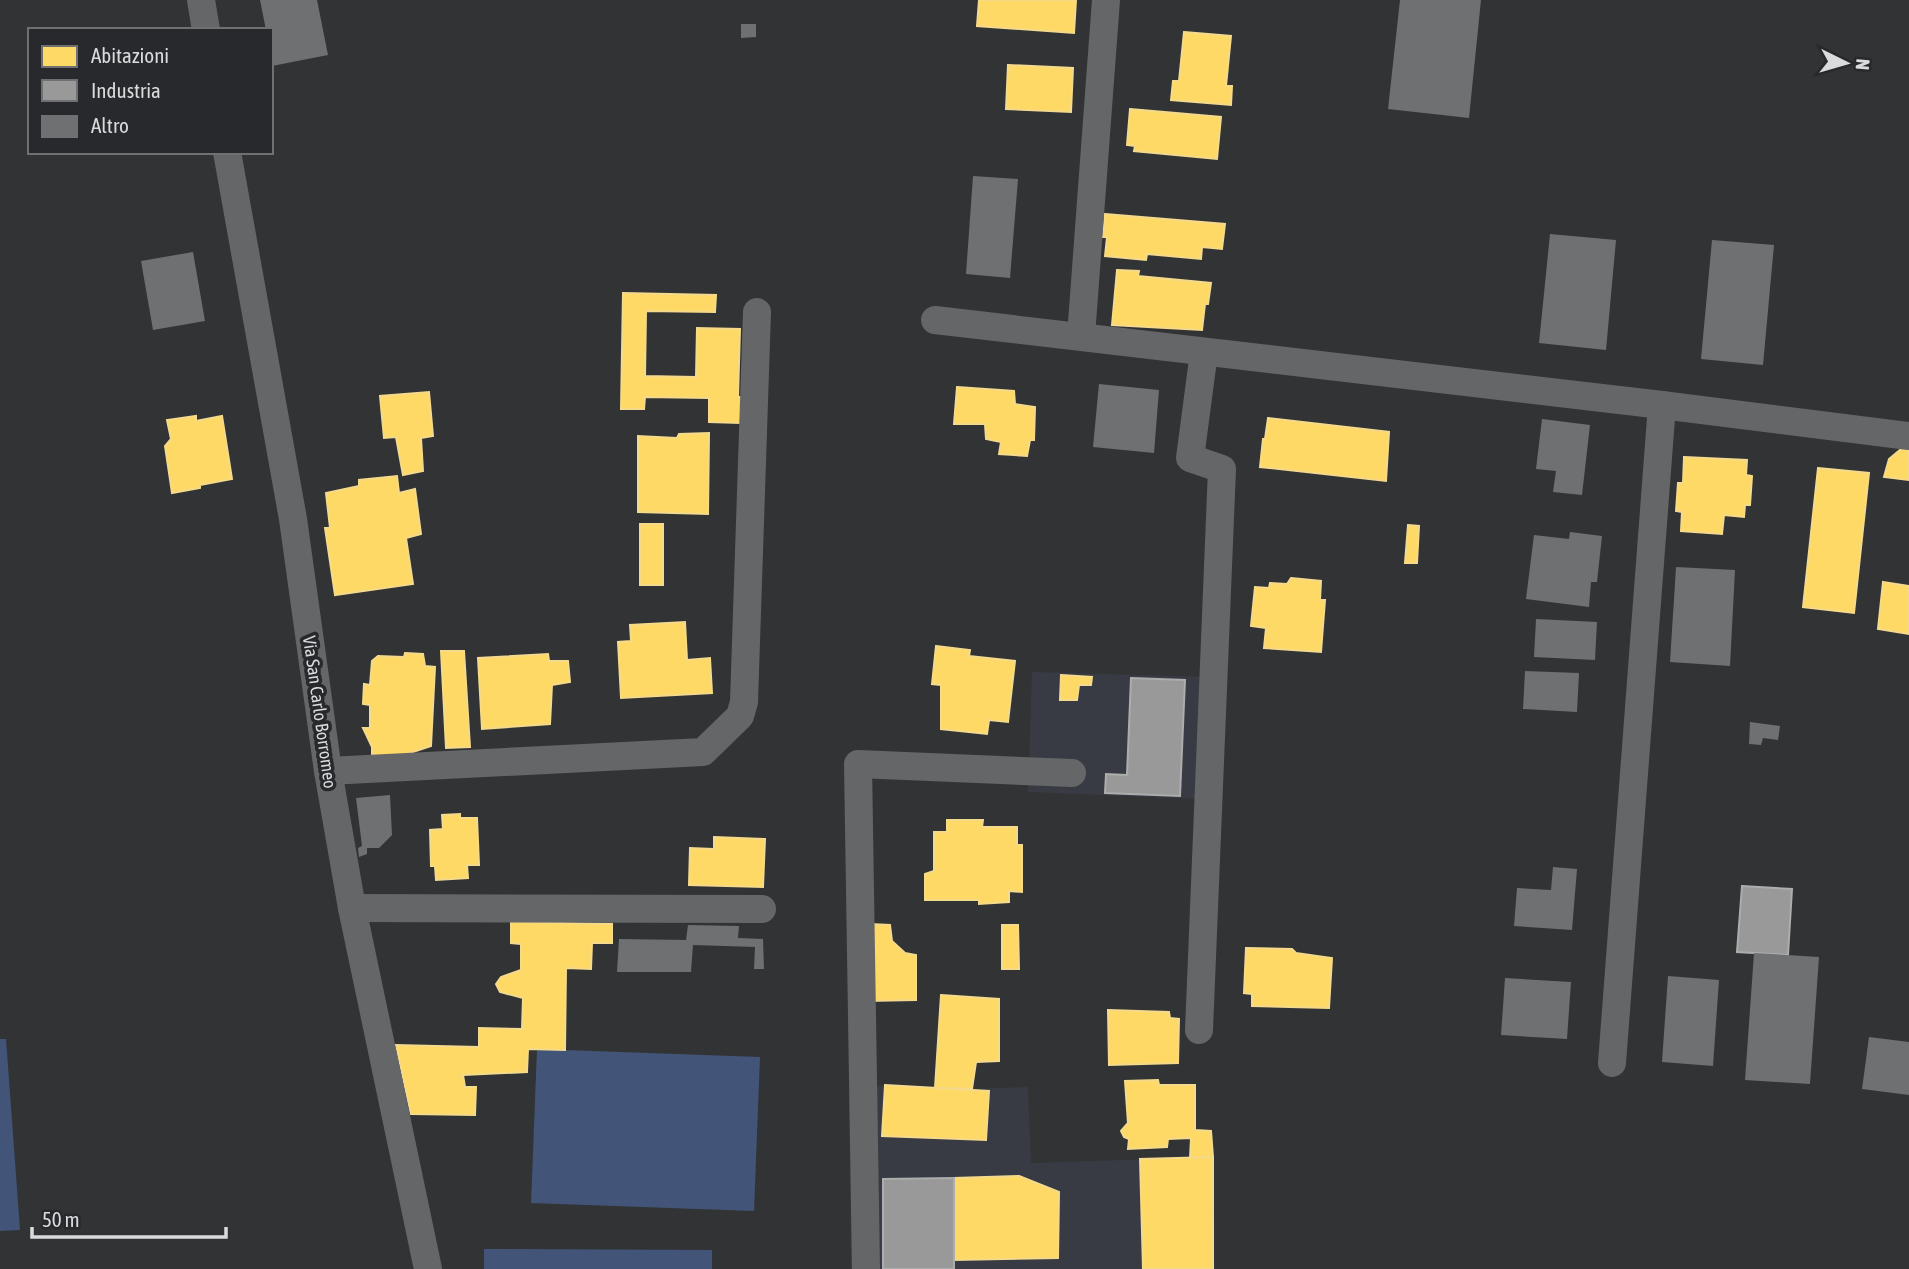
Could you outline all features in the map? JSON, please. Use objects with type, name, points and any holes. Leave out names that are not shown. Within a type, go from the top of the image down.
[{"type":"street","points":[[201,0],[206,28]]},
{"type":"street","points":[[1081,336],[1106,0]]},
{"type":"street","name":"Via San Carlo Borromeo","points":[[227,154],[293,519],[328,771],[352,908],[428,1269]]},
{"type":"street","points":[[328,771],[703,752],[740,716],[744,702],[757,312]]},
{"type":"street","points":[[936,320],[1909,436]]},
{"type":"street","points":[[1199,1030],[1222,468],[1190,458],[1204,352]]},
{"type":"street","points":[[1612,1063],[1662,405]]},
{"type":"street","points":[[866,1269],[858,764],[1072,773]]},
{"type":"street","points":[[352,908],[762,909]]},
{"type":"shaded area","points":[[1032,672],[1205,677],[1198,799],[1028,792]]},
{"type":"shaded area","points":[[0,1039],[6,1039],[20,1230],[0,1231]]},
{"type":"shaded area","points":[[537,1049],[760,1057],[754,1211],[531,1203]]},
{"type":"shaded area","points":[[885,1085],[972,1089],[1028,1087],[1031,1163],[1213,1157],[1215,1269],[851,1269],[849,1091]]},
{"type":"shaded area","points":[[484,1249],[712,1250],[712,1269],[484,1269]]},
{"type":"building: Abitazioni","points":[[979,0],[1076,0],[1074,33],[977,26]]},
{"type":"building: Abitazioni","points":[[1184,32],[1231,36],[1226,86],[1232,86],[1231,105],[1171,100],[1173,81],[1179,81]]},
{"type":"building: Abitazioni","points":[[1008,65],[1073,68],[1071,112],[1006,109]]},
{"type":"building: Abitazioni","points":[[1130,109],[1221,117],[1217,159],[1134,151],[1135,146],[1127,145]]},
{"type":"building: Abitazioni","points":[[1105,214],[1225,224],[1222,249],[1202,247],[1201,259],[1147,254],[1146,260],[1105,256]]},
{"type":"building: Abitazioni","points":[[1117,270],[1139,271],[1138,276],[1211,283],[1202,330],[1112,325]]},
{"type":"building: Abitazioni","points":[[623,293],[716,295],[715,312],[646,311],[645,376],[696,377],[697,328],[740,329],[738,397],[745,397],[740,423],[709,422],[709,398],[645,397],[644,409],[621,409]]},
{"type":"building: Abitazioni","points":[[957,387],[1014,391],[1015,404],[1035,407],[1034,440],[1030,440],[1027,456],[999,454],[1001,442],[986,439],[985,424],[954,424]]},
{"type":"building: Abitazioni","points":[[429,392],[433,436],[421,438],[423,471],[403,475],[396,437],[384,438],[380,396]]},
{"type":"building: Abitazioni","points":[[196,416],[196,421],[222,416],[232,479],[172,493],[165,446],[171,439],[167,420]]},
{"type":"building: Abitazioni","points":[[1268,418],[1389,432],[1386,481],[1260,467]]},
{"type":"building: Abitazioni","points":[[709,433],[708,514],[638,512],[638,436],[677,438],[679,434]]},
{"type":"building: Abitazioni","points":[[1901,449],[1909,450],[1909,480],[1884,477],[1889,459]]},
{"type":"building: Abitazioni","points":[[1684,457],[1747,460],[1746,475],[1752,476],[1750,505],[1745,505],[1744,517],[1724,515],[1722,534],[1681,531],[1682,512],[1676,511],[1678,483],[1683,483]]},
{"type":"building: Abitazioni","points":[[1818,468],[1869,473],[1854,613],[1803,607]]},
{"type":"building: Abitazioni","points":[[397,476],[399,493],[415,489],[421,534],[406,538],[413,584],[335,595],[325,528],[330,528],[326,493],[359,486],[359,480]]},
{"type":"building: Abitazioni","points":[[640,524],[663,524],[663,585],[640,585]]},
{"type":"building: Abitazioni","points":[[1408,525],[1419,526],[1417,563],[1405,563]]},
{"type":"building: Abitazioni","points":[[1291,578],[1321,581],[1320,600],[1325,600],[1321,652],[1264,648],[1266,628],[1251,626],[1255,587],[1269,588],[1270,583],[1287,584]]},
{"type":"building: Abitazioni","points":[[1883,582],[1909,586],[1909,634],[1878,629]]},
{"type":"building: Abitazioni","points":[[685,622],[687,660],[710,658],[712,693],[621,698],[618,642],[631,641],[630,625]]},
{"type":"building: Abitazioni","points":[[936,646],[970,650],[969,656],[1015,661],[1008,722],[989,720],[987,734],[941,729],[941,685],[932,684]]},
{"type":"building: Abitazioni","points":[[441,651],[464,651],[470,747],[446,748]]},
{"type":"building: Abitazioni","points":[[405,653],[423,654],[425,666],[435,667],[431,746],[401,756],[372,755],[372,747],[363,728],[370,728],[370,705],[363,704],[364,684],[370,685],[372,661],[378,656],[404,657]]},
{"type":"building: Abitazioni","points":[[548,654],[549,661],[568,661],[570,682],[552,685],[550,724],[482,729],[478,658]]},
{"type":"building: Abitazioni","points":[[1061,675],[1092,677],[1091,685],[1079,685],[1077,700],[1060,700]]},
{"type":"building: Abitazioni","points":[[460,814],[460,818],[477,818],[479,865],[467,865],[468,878],[436,880],[435,866],[431,866],[430,830],[443,829],[442,815]]},
{"type":"building: Abitazioni","points":[[947,820],[983,820],[982,827],[1017,827],[1017,845],[1022,845],[1022,892],[1009,891],[1009,902],[979,904],[979,900],[925,900],[925,874],[934,871],[934,832],[947,832]]},
{"type":"building: Abitazioni","points":[[714,837],[765,839],[763,887],[689,885],[690,848],[714,849]]},
{"type":"building: Abitazioni","points":[[511,922],[612,924],[612,943],[592,943],[591,969],[566,968],[565,1050],[528,1049],[527,1072],[463,1075],[465,1087],[476,1087],[475,1115],[411,1114],[396,1045],[479,1047],[479,1028],[522,1029],[523,998],[500,992],[496,984],[501,977],[521,970],[521,944],[511,943]]},
{"type":"building: Abitazioni","points":[[870,924],[890,925],[892,941],[905,953],[916,955],[916,1000],[867,1001]]},
{"type":"building: Abitazioni","points":[[1002,925],[1018,925],[1019,969],[1002,969]]},
{"type":"building: Abitazioni","points":[[1246,948],[1292,949],[1296,953],[1332,958],[1329,1008],[1252,1006],[1252,994],[1244,993]]},
{"type":"building: Abitazioni","points":[[941,995],[999,999],[999,1061],[976,1062],[972,1089],[935,1088]]},
{"type":"building: Abitazioni","points":[[1108,1010],[1169,1012],[1170,1018],[1179,1019],[1178,1063],[1109,1065]]},
{"type":"building: Abitazioni","points":[[1158,1080],[1159,1085],[1195,1085],[1195,1130],[1211,1131],[1213,1157],[1190,1158],[1191,1138],[1168,1139],[1167,1147],[1128,1149],[1129,1139],[1124,1137],[1121,1131],[1128,1123],[1125,1081]]},
{"type":"building: Abitazioni","points":[[885,1085],[989,1091],[986,1140],[882,1136]]},
{"type":"building: Abitazioni","points":[[1213,1157],[1213,1269],[1143,1269],[1140,1159]]},
{"type":"building: Abitazioni","points":[[1019,1176],[1059,1192],[1058,1258],[954,1260],[954,1178]]},
{"type":"building: Industria","points":[[1131,678],[1185,680],[1180,796],[1105,793],[1106,774],[1127,775]]},
{"type":"building: Industria","points":[[1742,886],[1792,889],[1788,955],[1737,952]]},
{"type":"building: Industria","points":[[954,1178],[954,1269],[883,1269],[883,1179]]},
{"type":"building: Altro","points":[[260,0],[317,0],[328,55],[273,66],[273,28],[266,28]]},
{"type":"building: Altro","points":[[1400,0],[1481,0],[1469,118],[1388,109]]},
{"type":"building: Altro","points":[[741,24],[756,24],[756,37],[741,38]]},
{"type":"building: Altro","points":[[973,176],[1018,179],[1010,278],[966,274]]},
{"type":"building: Altro","points":[[1550,234],[1616,240],[1606,350],[1539,343]]},
{"type":"building: Altro","points":[[1712,240],[1774,245],[1763,365],[1701,359]]},
{"type":"building: Altro","points":[[193,252],[205,321],[153,330],[141,261]]},
{"type":"building: Altro","points":[[1099,384],[1159,390],[1154,453],[1093,447]]},
{"type":"building: Altro","points":[[1542,419],[1590,425],[1582,495],[1553,492],[1556,471],[1536,469]]},
{"type":"building: Altro","points":[[1570,532],[1602,536],[1597,582],[1591,582],[1589,607],[1526,599],[1534,535],[1569,539]]},
{"type":"building: Altro","points":[[1676,567],[1735,570],[1730,666],[1670,662]]},
{"type":"building: Altro","points":[[1536,619],[1597,622],[1595,660],[1534,657]]},
{"type":"building: Altro","points":[[1525,671],[1579,673],[1577,712],[1523,709]]},
{"type":"building: Altro","points":[[1750,722],[1780,726],[1778,740],[1763,738],[1761,745],[1749,744]]},
{"type":"building: Altro","points":[[390,795],[392,835],[379,848],[367,848],[367,854],[359,857],[358,848],[362,846],[356,798]]},
{"type":"building: Altro","points":[[1553,867],[1577,869],[1572,930],[1514,926],[1517,888],[1551,890]]},
{"type":"building: Altro","points":[[688,925],[739,926],[738,938],[763,939],[764,969],[754,969],[755,947],[693,945],[691,972],[617,972],[619,939],[686,940]]},
{"type":"building: Altro","points":[[1754,953],[1819,957],[1810,1084],[1745,1080]]},
{"type":"building: Altro","points":[[1668,976],[1719,980],[1713,1066],[1662,1062]]},
{"type":"building: Altro","points":[[1505,978],[1571,982],[1567,1039],[1501,1035]]},
{"type":"building: Altro","points":[[1869,1037],[1909,1042],[1909,1095],[1862,1089]]}]
